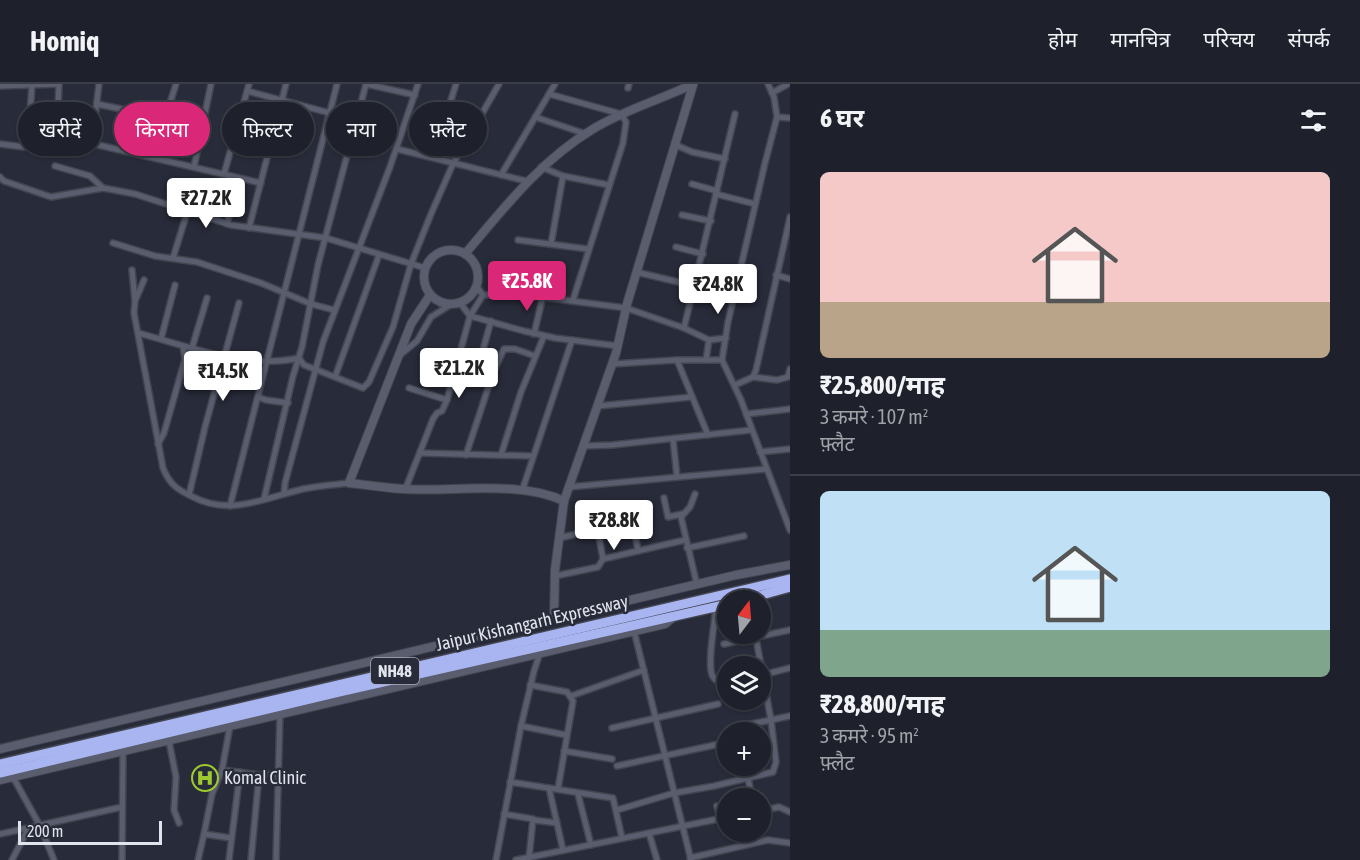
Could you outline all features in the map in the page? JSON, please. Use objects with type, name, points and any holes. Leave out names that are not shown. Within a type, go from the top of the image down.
[{"type":"highway","name":"Jaipur Kishangarh Expressway","points":[[0,764],[790,579]]},
{"type":"highway","points":[[771,593],[790,587]]},
{"type":"highway","name":"Jaipur Kishangarh Expressway","points":[[0,773],[717,606]]},
{"type":"street","points":[[0,86],[59,84],[58,102]]},
{"type":"street","points":[[97,102],[99,84]]},
{"type":"street","points":[[170,102],[176,84]]},
{"type":"street","points":[[194,167],[211,84]]},
{"type":"street","points":[[224,174],[249,84]]},
{"type":"street","points":[[249,228],[286,84]]},
{"type":"street","points":[[333,102],[337,84]]},
{"type":"street","points":[[361,102],[366,84],[415,95]]},
{"type":"street","points":[[418,84],[397,149],[526,181]]},
{"type":"street","points":[[451,102],[456,84]]},
{"type":"street","points":[[487,104],[499,84]]},
{"type":"street","points":[[501,175],[555,84]]},
{"type":"street","points":[[465,254],[526,181],[541,167],[586,134],[621,114],[692,84]]},
{"type":"street","points":[[554,618],[555,576],[564,501],[618,346],[636,272],[676,145],[692,84]]},
{"type":"street","points":[[768,84],[777,117],[755,204],[722,360],[735,385],[790,530]]},
{"type":"street","points":[[772,93],[788,84]]},
{"type":"street","points":[[28,85],[29,102]]},
{"type":"street","points":[[247,91],[326,112]]},
{"type":"street","points":[[549,94],[621,114],[626,122],[623,143],[573,300]]},
{"type":"street","points":[[684,328],[735,114]]},
{"type":"street","points":[[535,117],[586,134]]},
{"type":"street","points":[[777,117],[790,118]]},
{"type":"street","points":[[230,506],[326,132]]},
{"type":"street","points":[[0,144],[18,146]]},
{"type":"street","points":[[102,144],[261,183]]},
{"type":"street","points":[[676,145],[692,152],[725,159]]},
{"type":"street","points":[[264,499],[299,358],[318,265],[346,156]]},
{"type":"street","points":[[284,494],[315,369],[334,310],[394,156]]},
{"type":"street","points":[[299,358],[304,365],[363,388],[369,382],[393,327],[411,264],[457,156]]},
{"type":"street","points":[[55,166],[90,176],[103,188]]},
{"type":"street","points":[[541,167],[563,176],[609,185]]},
{"type":"street","points":[[551,244],[563,176]]},
{"type":"street","points":[[0,177],[4,181],[51,197],[103,188],[135,194],[227,224],[326,238],[425,268]]},
{"type":"street","points":[[693,184],[755,204]]},
{"type":"street","points":[[173,258],[195,187]]},
{"type":"street","points":[[227,224],[234,197]]},
{"type":"street","points":[[682,215],[711,221]]},
{"type":"street","points":[[753,377],[790,217]]},
{"type":"street","points":[[518,240],[588,249]]},
{"type":"street","points":[[113,243],[155,256],[197,262],[284,292],[310,304],[334,310]]},
{"type":"street","points":[[676,247],[703,254]]},
{"type":"street","points":[[400,356],[417,341],[432,317],[450,305],[460,303],[470,297],[477,287],[478,276],[475,265],[465,254],[447,250],[430,259],[423,278],[430,296],[440,303],[450,305]]},
{"type":"street","points":[[335,377],[379,255]]},
{"type":"street","points":[[132,270],[134,313],[158,444],[163,468],[174,487],[212,505],[230,506],[241,506],[306,489],[350,483],[405,490],[462,488],[522,491],[550,495],[564,501]]},
{"type":"street","points":[[636,272],[695,286]]},
{"type":"street","points":[[776,275],[790,279]]},
{"type":"street","points":[[135,301],[144,280]]},
{"type":"street","points":[[161,339],[175,285]]},
{"type":"street","points":[[477,287],[483,295]]},
{"type":"street","points":[[483,295],[543,296],[626,308],[684,328],[709,340],[726,338]]},
{"type":"street","points":[[405,490],[434,419],[437,413],[442,411],[447,400],[470,316],[483,295]]},
{"type":"street","points":[[350,483],[411,324],[430,296]]},
{"type":"street","points":[[534,334],[543,296]]},
{"type":"street","points":[[192,348],[207,298]]},
{"type":"street","points":[[189,495],[239,303]]},
{"type":"street","points":[[460,303],[470,316],[534,334],[618,346]]},
{"type":"street","points":[[479,364],[491,321]]},
{"type":"street","points":[[138,333],[225,356],[280,363],[299,358]]},
{"type":"street","points":[[501,455],[518,400],[544,336]]},
{"type":"street","points":[[522,491],[572,340]]},
{"type":"street","points":[[706,360],[709,340]]},
{"type":"street","points":[[158,444],[164,434],[185,359],[183,346]]},
{"type":"street","points":[[466,455],[502,351],[514,349],[535,356]]},
{"type":"street","points":[[677,360],[708,435]]},
{"type":"street","points":[[612,364],[722,360]]},
{"type":"street","points":[[735,385],[753,377],[777,380],[789,377],[790,369]]},
{"type":"street","points":[[409,388],[447,400]]},
{"type":"street","points":[[258,397],[288,403]]},
{"type":"street","points":[[598,406],[692,397]]},
{"type":"street","points":[[746,414],[790,410]]},
{"type":"street","points":[[583,446],[751,430]]},
{"type":"street","points":[[673,439],[677,477]]},
{"type":"street","points":[[760,452],[790,449]]},
{"type":"street","points":[[420,453],[533,456]]},
{"type":"street","points":[[569,487],[766,469]]},
{"type":"street","points":[[664,498],[668,517],[682,514],[690,507],[695,494]]},
{"type":"street","points":[[631,510],[638,551]]},
{"type":"street","points":[[682,514],[681,522],[697,585]]},
{"type":"street","points":[[555,576],[598,567],[603,559],[596,532],[590,531],[559,538]]},
{"type":"street","points":[[687,548],[744,536]]},
{"type":"street","points":[[603,559],[685,540]]},
{"type":"street","points":[[0,748],[790,565]]},
{"type":"street","points":[[717,606],[711,655],[711,674],[717,681]]},
{"type":"street","points":[[0,780],[665,624],[676,615]]},
{"type":"street","points":[[771,633],[790,630]]},
{"type":"street","points":[[634,631],[691,859],[768,840],[790,843]]},
{"type":"street","points":[[496,860],[521,726],[540,654]]},
{"type":"street","points":[[771,673],[790,668]]},
{"type":"street","points":[[571,696],[644,670]]},
{"type":"street","points":[[530,685],[567,692],[573,701],[558,789]]},
{"type":"street","points":[[612,728],[717,704]]},
{"type":"street","points":[[617,810],[674,793],[772,772],[776,762],[769,710]]},
{"type":"street","points":[[276,860],[280,714]]},
{"type":"street","points":[[761,722],[790,716]]},
{"type":"street","points":[[198,860],[212,794],[222,770],[230,726]]},
{"type":"street","points":[[521,726],[566,735]]},
{"type":"street","points":[[168,741],[176,777],[174,810],[179,824]]},
{"type":"street","points":[[617,766],[717,745]]},
{"type":"street","points":[[564,751],[612,759]]},
{"type":"street","points":[[122,860],[123,752]]},
{"type":"street","points":[[222,770],[259,775],[279,774]]},
{"type":"street","points":[[230,860],[240,772]]},
{"type":"street","points":[[251,860],[259,775]]},
{"type":"street","points":[[13,777],[40,826],[54,860]]},
{"type":"street","points":[[748,778],[750,788]]},
{"type":"street","points":[[510,782],[613,798],[622,838]]},
{"type":"street","points":[[549,788],[563,850]]},
{"type":"street","points":[[578,794],[591,845]]},
{"type":"street","points":[[0,834],[122,807]]},
{"type":"street","points":[[771,809],[779,807],[790,812]]},
{"type":"street","points":[[504,814],[557,823]]},
{"type":"street","points":[[516,860],[717,819]]},
{"type":"street","points":[[529,858],[534,820]]},
{"type":"street","points":[[12,860],[28,829]]},
{"type":"street","points":[[649,833],[657,860]]},
{"type":"street","points":[[204,834],[231,838]]},
{"type":"place","name":"Komal Clinic","points":[[205,778]]}]
